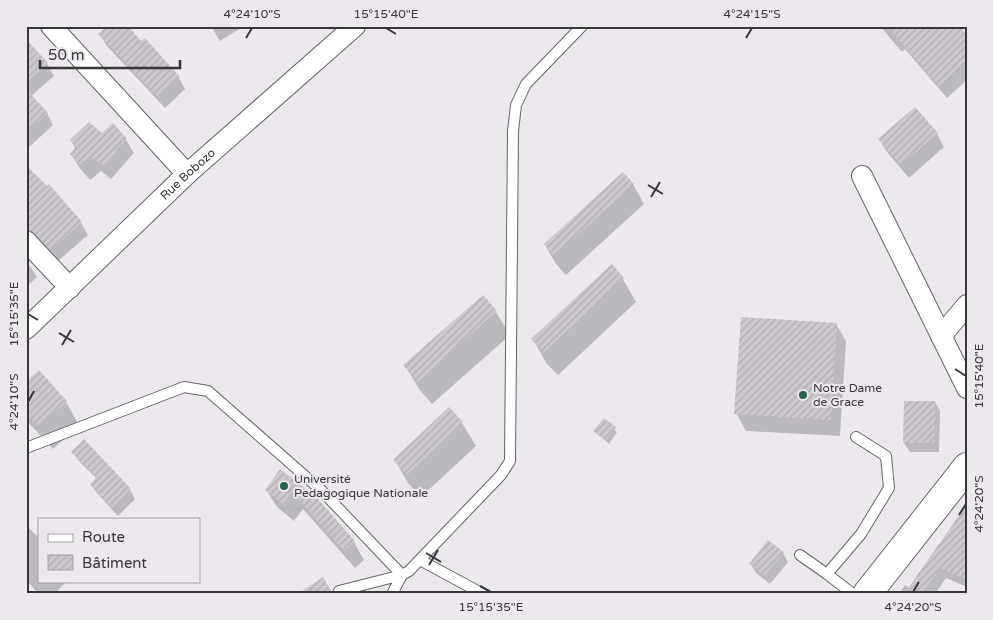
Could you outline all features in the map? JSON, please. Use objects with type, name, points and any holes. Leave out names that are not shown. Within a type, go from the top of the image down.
[{"type":"highway","points":[[866,594],[967,467]]},
{"type":"street","points":[[51,26],[187,174]]},
{"type":"street","name":"Rue Bobozo","points":[[26,329],[187,174],[355,26]]},
{"type":"street","points":[[862,176],[967,388]]},
{"type":"street","points":[[26,241],[70,288]]},
{"type":"street","points":[[941,336],[967,304]]},
{"type":"lane","points":[[392,594],[402,575],[420,560],[430,547],[501,475],[510,461],[512,131],[516,105],[526,84],[582,26]]},
{"type":"lane","points":[[26,448],[184,387],[208,391],[321,490],[402,575]]},
{"type":"lane","points":[[828,574],[861,534],[889,488],[886,456],[856,436]]},
{"type":"lane","points":[[800,555],[853,594]]},
{"type":"lane","points":[[420,560],[482,594]]},
{"type":"lane","points":[[340,591],[402,575]]},
{"type":"building","points":[[107,26],[128,26],[141,41],[145,38],[180,77],[158,97],[98,34]]},
{"type":"building","points":[[887,26],[959,26],[967,35],[967,62],[939,86]]},
{"type":"building","points":[[26,39],[48,63],[26,83]]},
{"type":"building","points":[[26,89],[48,113],[26,132]]},
{"type":"building","points":[[915,107],[938,133],[901,165],[878,139]]},
{"type":"building","points":[[89,122],[102,133],[113,123],[127,139],[116,150],[118,153],[103,166],[92,158],[82,167],[70,154],[76,147],[70,140]]},
{"type":"building","points":[[26,165],[47,186],[49,184],[82,222],[51,250],[35,233],[26,229]]},
{"type":"building","points":[[623,172],[634,184],[554,256],[544,244]]},
{"type":"building","points":[[612,264],[624,278],[544,352],[531,339]]},
{"type":"building","points":[[483,295],[497,311],[418,382],[403,365]]},
{"type":"building","points":[[741,317],[837,323],[831,420],[734,414]]},
{"type":"building","points":[[39,370],[67,401],[39,427],[26,413],[26,381]]},
{"type":"building","points":[[904,401],[935,401],[935,443],[903,443]]},
{"type":"building","points":[[449,407],[463,422],[407,475],[393,460]]},
{"type":"building","points":[[604,418],[616,427],[606,441],[593,431]]},
{"type":"building","points":[[84,439],[131,489],[112,508],[90,484],[97,477],[71,452]]},
{"type":"building","points":[[280,469],[317,498],[355,541],[344,551],[292,492],[283,504],[265,490]]},
{"type":"building","points":[[967,504],[967,580],[940,568],[922,594],[904,594]]},
{"type":"building","points":[[768,540],[784,552],[765,576],[749,564]]},
{"type":"building","points":[[323,577],[333,594],[298,594]]},
{"type":"place","name":"Notre Dame de Grace","points":[[803,395]]},
{"type":"place","name":"Université Pedagogique Nationale","points":[[284,486]]}]
